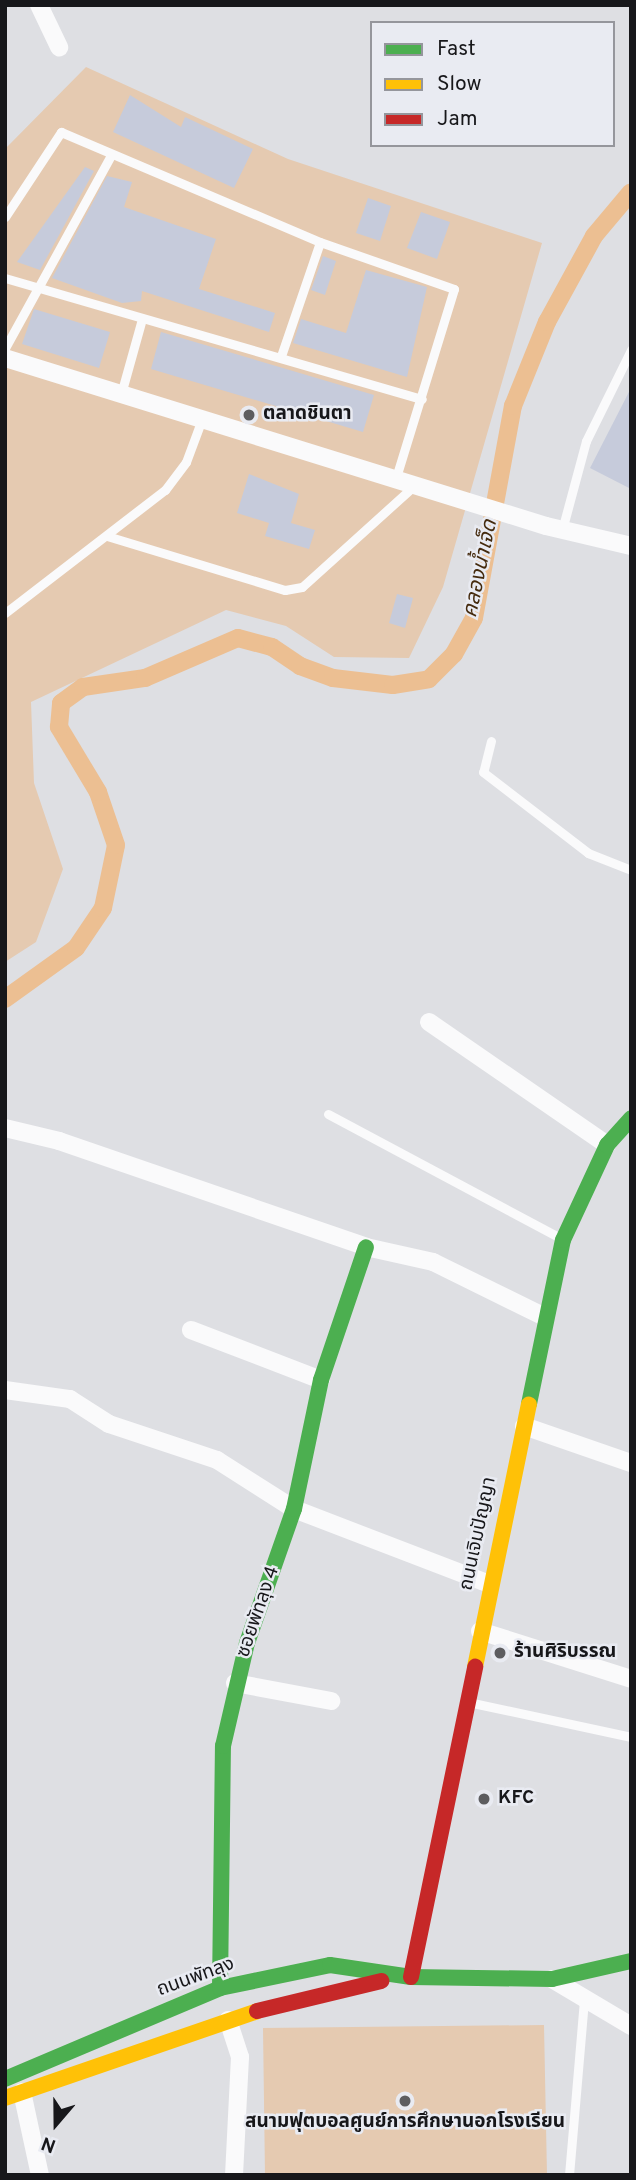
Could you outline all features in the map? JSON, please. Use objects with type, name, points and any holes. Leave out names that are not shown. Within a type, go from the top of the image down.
[{"type":"street","points":[[38,5],[59,47]]},
{"type":"street","points":[[5,358],[554,528],[631,545]]},
{"type":"street","points":[[429,1021],[607,1145]]},
{"type":"street","name":"ถนนเจิมปัญญา","points":[[411,1977],[489,1584],[563,1240],[607,1145],[631,1118]]},
{"type":"street","points":[[5,1128],[59,1141],[366,1247],[433,1262],[545,1317]]},
{"type":"street","name":"ซอยพัทลุง 4","points":[[220,1988],[219,1782],[235,1683],[294,1509],[321,1380],[366,1247]]},
{"type":"street","points":[[191,1330],[321,1380]]},
{"type":"street","points":[[5,1390],[70,1399],[109,1424],[217,1460],[294,1509],[489,1584]]},
{"type":"street","points":[[524,1426],[631,1463]]},
{"type":"street","points":[[480,1631],[631,1679]]},
{"type":"street","points":[[235,1683],[331,1701]]},
{"type":"street","name":"ถนนพัทลุง","points":[[5,2079],[220,1988],[330,1965],[411,1977],[552,1979],[631,1961]]},
{"type":"street","name":"ถนนพัทลุง","points":[[14,2095],[228,2020],[336,1988],[411,1977]]},
{"type":"street","points":[[552,1979],[584,2001],[631,2026]]},
{"type":"street","points":[[228,2020],[240,2057],[234,2175]]},
{"type":"street","points":[[14,2095],[40,2175]]},
{"type":"lane","points":[[5,217],[61,132],[320,242],[454,289],[396,477]]},
{"type":"lane","points":[[5,348],[111,155]]},
{"type":"lane","points":[[281,356],[320,242]]},
{"type":"lane","points":[[5,278],[422,399]]},
{"type":"lane","points":[[121,394],[142,319]]},
{"type":"lane","points":[[554,528],[586,441],[631,350]]},
{"type":"lane","points":[[5,613],[164,490],[186,462],[202,418]]},
{"type":"lane","points":[[107,536],[285,590],[302,587],[416,484]]},
{"type":"lane","points":[[491,741],[483,772],[588,853],[631,870]]},
{"type":"lane","points":[[328,1114],[563,1240]]},
{"type":"lane","points":[[466,1701],[631,1737]]},
{"type":"lane","points":[[569,2175],[584,2001]]},
{"type":"shaded area","name":"ตลาดชินตา","points":[[86,67],[288,159],[542,243],[443,587],[409,658],[334,657],[286,626],[226,610],[31,702],[34,783],[63,869],[36,942],[5,962],[5,149]]},
{"type":"shaded area","name":"สนามฟุตบอลศูนย์การศึกษานอกโรงเรียน","points":[[544,2025],[547,2175],[265,2175],[263,2028]]},
{"type":"building","points":[[130,95],[181,127],[185,117],[253,149],[234,188],[113,132]]},
{"type":"building","points":[[85,167],[94,171],[40,270],[17,262]]},
{"type":"building","points":[[107,176],[132,182],[124,207],[216,239],[199,289],[275,313],[269,332],[142,291],[141,301],[122,303],[52,278]]},
{"type":"building","points":[[368,198],[391,206],[380,241],[356,233]]},
{"type":"building","points":[[421,212],[450,222],[437,259],[407,248]]},
{"type":"building","points":[[323,256],[336,261],[325,295],[311,290]]},
{"type":"building","points":[[366,270],[427,287],[407,377],[293,343],[301,319],[346,333]]},
{"type":"building","points":[[34,309],[110,332],[99,368],[22,344]]},
{"type":"building","points":[[161,332],[374,395],[363,432],[151,369]]},
{"type":"building","points":[[631,388],[631,489],[590,468]]},
{"type":"building","points":[[249,474],[299,494],[291,523],[315,530],[309,549],[265,536],[269,523],[237,513]]},
{"type":"building","points":[[397,594],[413,598],[405,628],[389,623]]},
{"type":"waterway","name":"คลองน้ำเจ็ด","points":[[5,999],[76,948],[103,908],[116,845],[98,792],[59,727],[61,703],[83,687],[145,678],[238,638],[272,647],[300,666],[333,678],[393,685],[429,679],[454,654],[474,618],[513,406],[547,322],[594,236],[631,192]]},
{"type":"traffic: fast","points":[[529,1404],[563,1240],[607,1145],[631,1118]]},
{"type":"traffic: fast","points":[[220,1988],[223,1746],[247,1643],[294,1509],[321,1380],[366,1247]]},
{"type":"traffic: fast","points":[[5,2079],[220,1988],[330,1965],[411,1977],[552,1979],[631,1961]]},
{"type":"traffic: slow","points":[[475,1667],[529,1404]]},
{"type":"traffic: slow","points":[[5,2098],[257,2011]]},
{"type":"traffic: jam","points":[[411,1977],[475,1667]]},
{"type":"traffic: jam","points":[[257,2011],[381,1981]]},
{"type":"place","name":"ตลาดชินตา","points":[[249,415]]},
{"type":"place","name":"ร้านศิริบรรณ","points":[[500,1653]]},
{"type":"place","name":"KFC","points":[[484,1799]]},
{"type":"place","name":"สนามฟุตบอลศูนย์การศึกษานอกโรงเรียน","points":[[405,2101]]}]
